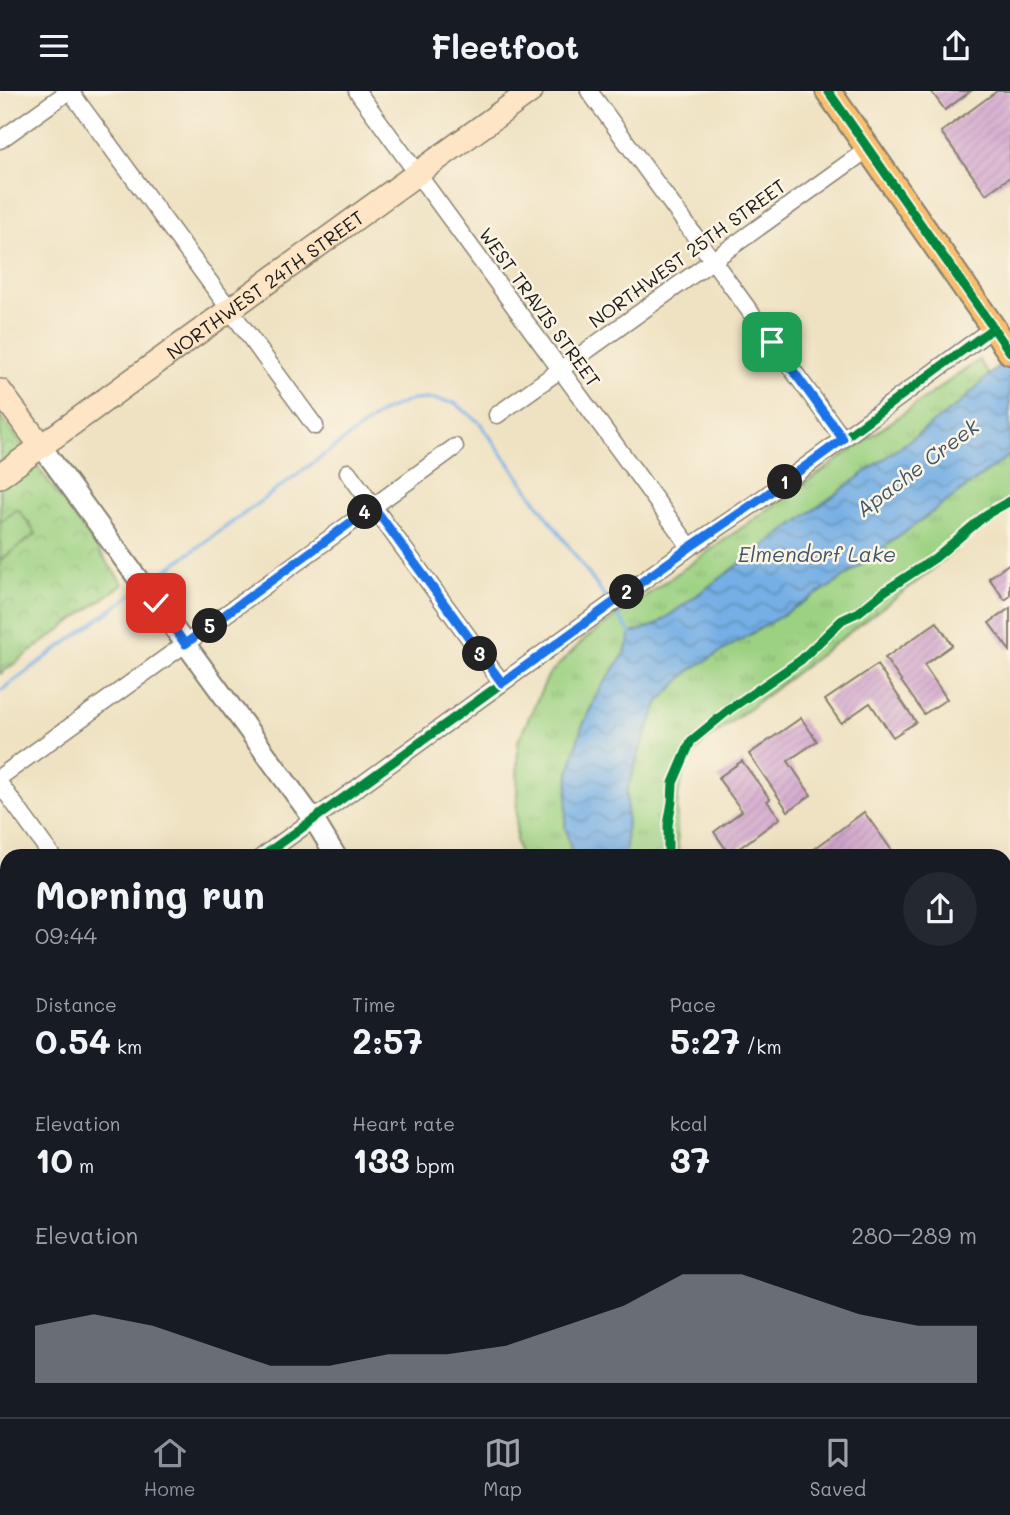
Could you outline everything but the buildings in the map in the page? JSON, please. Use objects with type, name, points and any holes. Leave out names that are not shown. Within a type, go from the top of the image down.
[{"type":"main road","name":"NORTHWEST 24TH STREET","points":[[0,476],[531,91]]},
{"type":"main road","points":[[828,91],[1001,339]]},
{"type":"main road","points":[[0,391],[41,446]]},
{"type":"street","points":[[0,140],[70,91],[315,426]]},
{"type":"street","name":"WEST TRAVIS STREET","points":[[357,91],[690,547]]},
{"type":"street","points":[[589,91],[843,439]]},
{"type":"street","name":"NORTHWEST 25TH STREET","points":[[497,415],[868,149]]},
{"type":"street","points":[[273,849],[843,439],[1001,339]]},
{"type":"street","points":[[41,446],[314,820],[332,849]]},
{"type":"street","points":[[0,777],[455,447]]},
{"type":"street","points":[[348,472],[502,683]]},
{"type":"street","points":[[0,784],[47,849]]},
{"type":"green space","points":[[979,360],[1010,406],[1010,502],[928,573],[702,744],[690,760],[680,785],[677,820],[679,849],[518,849],[518,741],[549,674],[586,638]]},
{"type":"green space","points":[[0,415],[123,584],[0,674]]},
{"type":"green space","points":[[18,509],[36,534],[0,560],[0,522]]},
{"type":"water","name":"Elmendorf Lake","points":[[1010,355],[1010,455],[836,583],[689,671],[659,702],[641,747],[627,792],[626,849],[570,849],[565,826],[569,773],[581,729],[598,692],[625,653],[631,633],[656,625],[959,404]]},
{"type":"waterway","points":[[149,583],[384,411],[411,400],[431,399],[455,403],[480,423],[608,601]]},
{"type":"waterway","points":[[0,691],[137,591]]},
{"type":"waterway","points":[[614,610],[632,635]]},
{"type":"cycle path","points":[[828,91],[1010,352]]},
{"type":"cycle path","points":[[273,849],[690,547],[763,498],[993,328]]},
{"type":"cycle path","points":[[668,849],[673,783],[691,741],[730,709],[801,660],[842,620],[859,612],[935,558],[987,514],[1010,501]]},
{"type":"route","points":[[156,603],[185,644],[373,506],[502,683],[843,439],[772,342]]},
{"type":"water label","name":"Apache Creek","points":[[917,467]]}]
